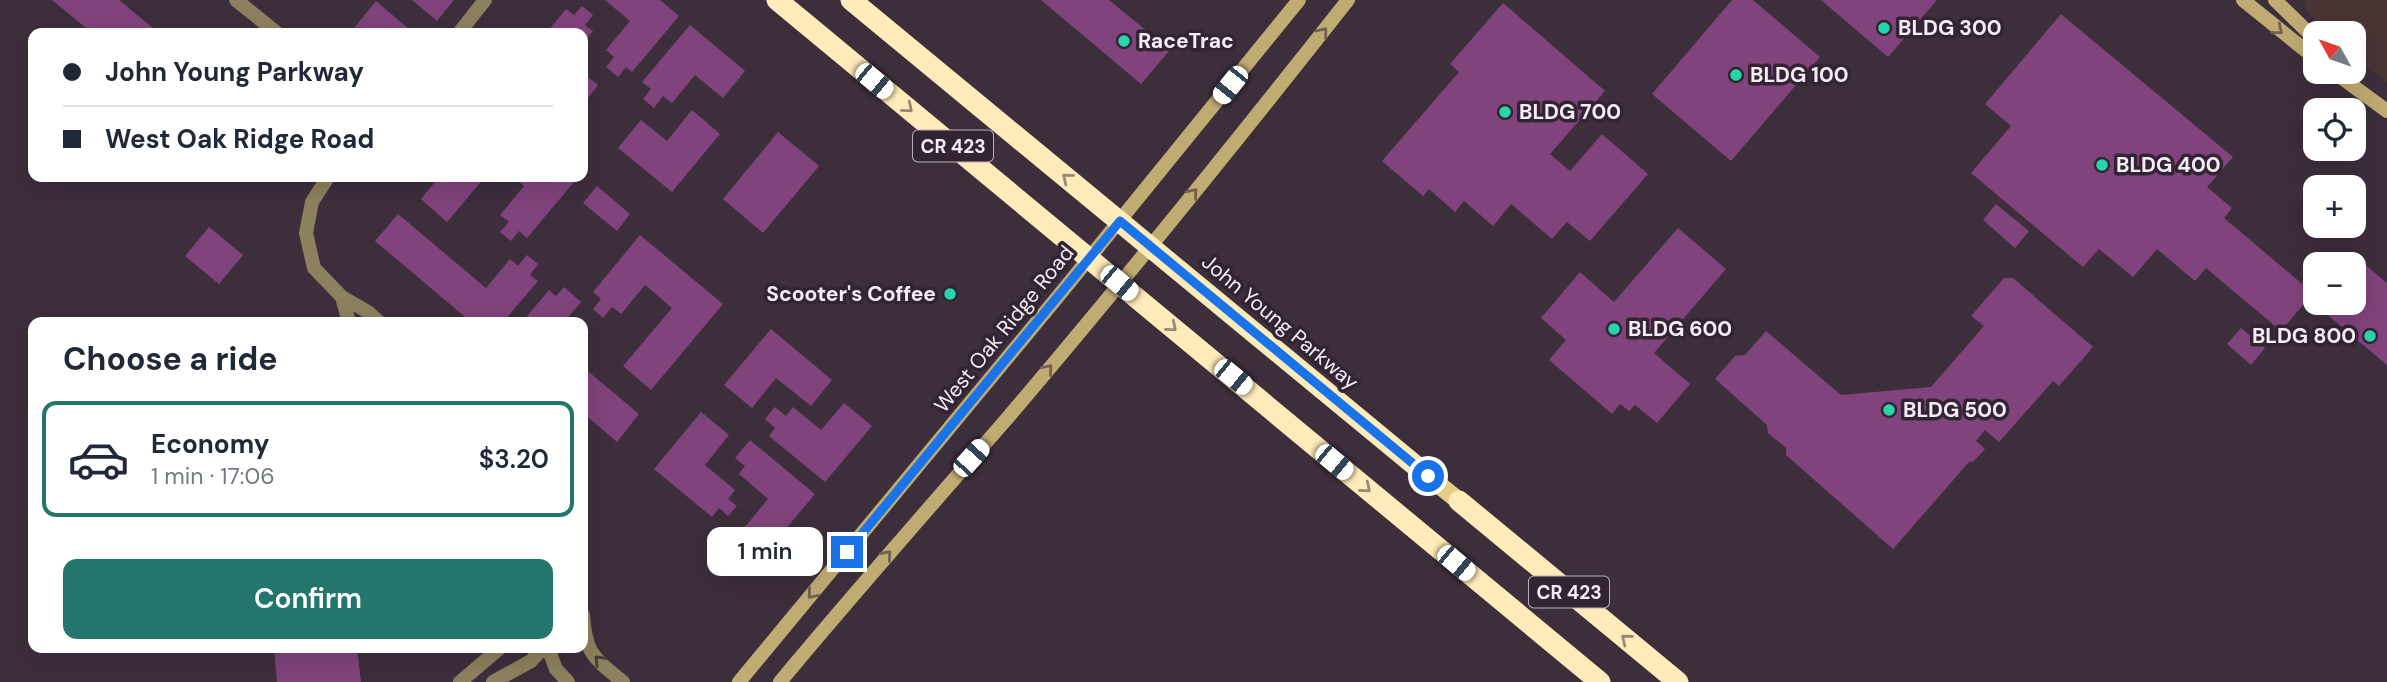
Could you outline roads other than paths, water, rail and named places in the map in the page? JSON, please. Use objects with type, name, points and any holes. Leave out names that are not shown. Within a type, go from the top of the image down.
[{"type":"highway","name":"CR 423","points":[[777,0],[1600,682]]},
{"type":"highway","name":"John Young Parkway","points":[[851,0],[1428,476]]},
{"type":"highway","name":"John Young Parkway","points":[[1459,501],[1678,682]]},
{"type":"main road","name":"John Young Parkway","points":[[1428,476],[1459,501]]},
{"type":"street","points":[[236,0],[270,28]]},
{"type":"street","points":[[463,28],[485,0]]},
{"type":"street","name":"West Oak Ridge Road","points":[[739,682],[1299,0]]},
{"type":"street","points":[[779,682],[1004,421],[1150,246],[1348,0]]},
{"type":"street","points":[[2243,0],[2303,48]]},
{"type":"street","points":[[2275,0],[2303,27]]},
{"type":"street","points":[[2288,0],[2300,24]]},
{"type":"street","points":[[2351,84],[2387,109]]},
{"type":"street","points":[[2362,84],[2387,109]]},
{"type":"street","points":[[325,182],[313,202],[306,233],[314,268],[342,298],[374,317]]},
{"type":"street","points":[[342,298],[348,317]]},
{"type":"street","points":[[588,647],[593,657],[623,682]]},
{"type":"street","points":[[460,682],[494,653]]},
{"type":"street","points":[[493,682],[531,661],[540,653]]},
{"type":"street","points":[[548,653],[568,682]]},
{"type":"place","name":"BLDG 300","points":[[1884,28]]},
{"type":"place","name":"RaceTrac","points":[[1124,41]]},
{"type":"place","name":"BLDG 100","points":[[1736,75]]},
{"type":"place","name":"BLDG 700","points":[[1505,112]]},
{"type":"place","name":"BLDG 400","points":[[2102,165]]},
{"type":"place","name":"Scooter's Coffee","points":[[950,294]]},
{"type":"place","name":"BLDG 600","points":[[1614,329]]},
{"type":"place","name":"BLDG 800","points":[[2370,336]]},
{"type":"place","name":"BLDG 500","points":[[1889,410]]}]
